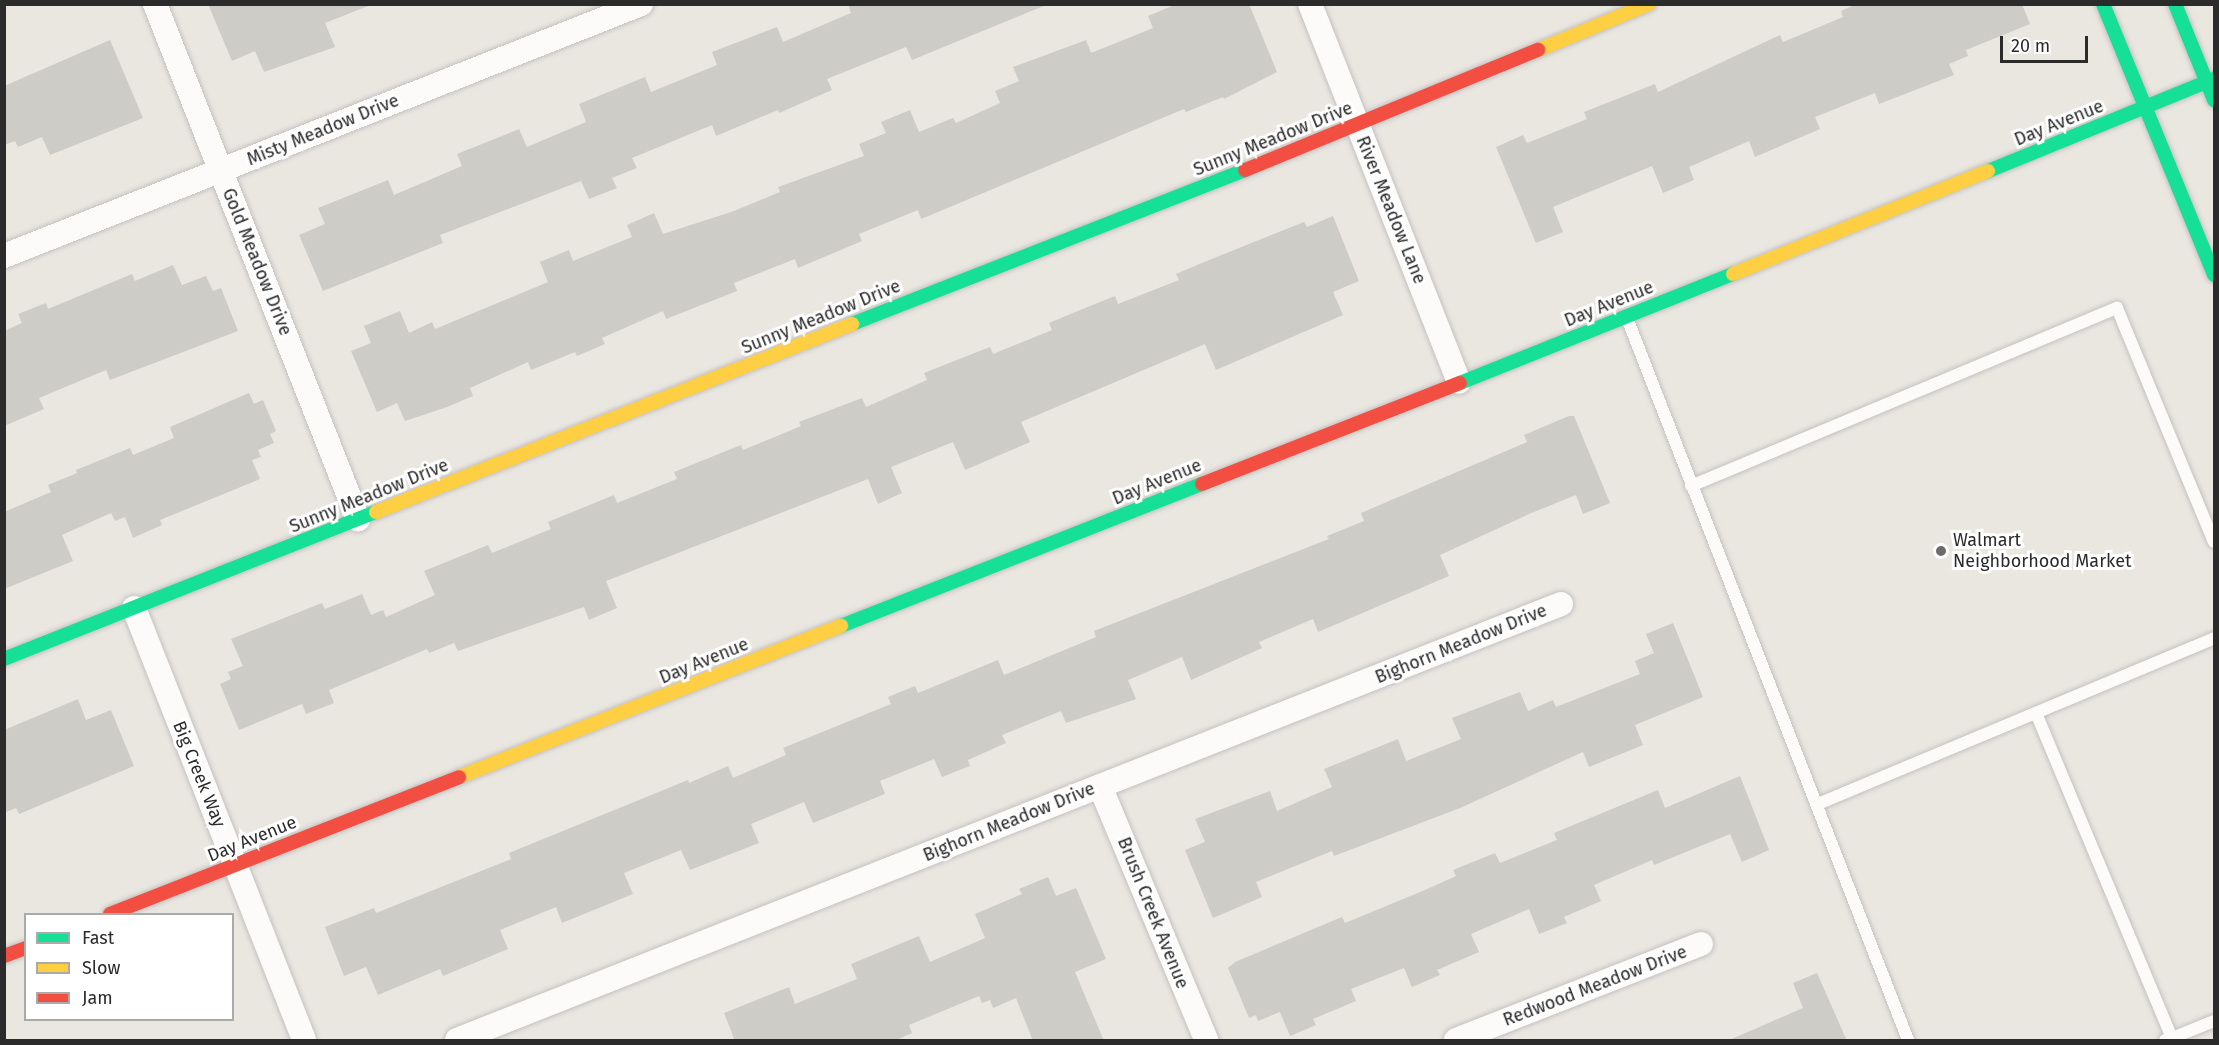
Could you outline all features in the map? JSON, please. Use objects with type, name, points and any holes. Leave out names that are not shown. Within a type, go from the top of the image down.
[{"type":"street","name":"Gold Meadow Drive","points":[[155,4],[358,519]]},
{"type":"street","name":"Misty Meadow Drive","points":[[4,256],[641,4]]},
{"type":"street","name":"River Meadow Lane","points":[[1310,4],[1459,382]]},
{"type":"street","name":"Sunny Meadow Drive","points":[[4,659],[1358,125],[1649,4]]},
{"type":"street","points":[[2103,4],[2214,275]]},
{"type":"street","points":[[2175,4],[2211,80],[2214,100]]},
{"type":"street","name":"Day Avenue","points":[[115,913],[1627,317],[2211,80]]},
{"type":"street","name":"Bighorn Meadow Drive","points":[[457,1041],[1561,604]]},
{"type":"street","name":"Big Creek Way","points":[[134,608],[304,1041]]},
{"type":"street","name":"Brush Creek Avenue","points":[[1101,786],[1206,1041]]},
{"type":"street","name":"Redwood Meadow Drive","points":[[1456,1041],[1701,944]]},
{"type":"street","points":[[4,956],[24,949]]},
{"type":"lane","points":[[1691,486],[2117,308],[2214,542]]},
{"type":"lane","points":[[1627,317],[1691,486],[1818,804],[1908,1041]]},
{"type":"lane","points":[[1818,804],[2214,638]]},
{"type":"lane","points":[[2036,713],[2170,1040],[2214,1021]]},
{"type":"building","points":[[208,4],[368,4],[368,6],[325,23],[335,47],[264,72],[255,51],[232,61]]},
{"type":"building","points":[[848,4],[1046,5],[912,60],[906,47],[827,79],[832,90],[779,113],[778,110],[716,136],[712,125],[632,158],[637,168],[612,178],[617,188],[589,199],[581,181],[440,235],[443,243],[323,291],[299,235],[325,224],[318,208],[388,180],[394,195],[462,166],[457,154],[519,129],[527,147],[586,122],[579,104],[645,77],[651,92],[717,65],[712,52],[777,27],[783,42],[851,13]]},
{"type":"building","points":[[1177,4],[1249,4],[1277,72],[1224,99],[1223,97],[1186,112],[1184,109],[921,219],[918,210],[859,234],[862,241],[798,268],[795,259],[734,283],[737,291],[666,319],[663,311],[602,338],[605,344],[577,356],[575,352],[531,370],[528,362],[470,388],[473,396],[447,407],[405,421],[397,403],[377,412],[351,351],[371,343],[364,326],[400,311],[409,333],[432,322],[435,329],[548,282],[540,262],[569,250],[573,261],[632,237],[627,225],[654,213],[663,234],[734,211],[780,192],[778,187],[864,156],[859,144],[886,133],[881,122],[910,110],[919,132],[953,118],[956,123],[1000,103],[995,91],[1019,81],[1013,67],[1086,40],[1091,53],[1153,28],[1148,16]]},
{"type":"building","points":[[1857,4],[2022,4],[2030,24],[1966,50],[1968,56],[1949,64],[1954,75],[1879,104],[1875,93],[1815,117],[1820,129],[1755,157],[1749,141],[1689,167],[1694,180],[1663,193],[1652,166],[1553,207],[1563,232],[1536,243],[1496,147],[1523,135],[1527,143],[1587,119],[1584,112],[1655,84],[1658,92],[1780,35],[1783,42],[1843,17],[1841,11]]},
{"type":"building","points":[[110,40],[143,118],[50,155],[42,137],[18,147],[15,141],[4,145],[4,86]]},
{"type":"building","points":[[1333,216],[1359,281],[1333,292],[1343,315],[1216,370],[1205,344],[1021,422],[1030,442],[965,470],[953,442],[891,467],[902,493],[878,504],[868,479],[606,581],[617,608],[589,620],[584,607],[458,651],[454,643],[429,653],[427,649],[329,690],[334,703],[306,714],[302,704],[239,730],[220,684],[231,679],[228,672],[243,666],[231,639],[322,603],[325,609],[362,594],[371,615],[383,610],[386,617],[435,595],[424,571],[488,545],[492,553],[551,529],[548,522],[614,495],[617,503],[677,479],[674,472],[741,445],[743,450],[801,426],[799,422],[862,398],[866,407],[927,380],[924,373],[990,347],[993,354],[1052,330],[1049,323],[1080,310],[1115,296],[1118,304],[1179,280],[1176,274],[1214,258],[1304,222],[1307,227]]},
{"type":"building","points":[[173,265],[182,285],[206,276],[213,291],[221,288],[238,331],[110,380],[106,370],[39,398],[44,409],[4,426],[4,331],[22,323],[18,314],[46,303],[48,309],[132,274],[135,281]]},
{"type":"building","points":[[249,393],[254,404],[263,400],[276,431],[270,434],[274,443],[258,450],[261,457],[252,460],[260,479],[160,520],[162,525],[133,538],[125,517],[115,521],[111,513],[62,535],[73,561],[4,589],[4,512],[51,492],[48,485],[77,473],[76,470],[130,448],[133,455],[174,438],[170,427]]},
{"type":"building","points":[[1574,416],[1610,503],[1583,514],[1576,495],[1529,514],[1440,555],[1449,576],[1318,632],[1313,619],[1259,642],[1262,648],[1191,680],[1182,657],[1128,680],[1136,699],[1066,723],[1061,711],[1002,735],[1006,743],[968,760],[970,766],[942,777],[934,759],[880,781],[885,794],[813,823],[804,802],[751,824],[759,843],[690,870],[681,850],[624,873],[633,894],[562,923],[556,907],[500,930],[508,949],[443,976],[440,969],[378,995],[366,967],[344,976],[325,927],[374,908],[376,913],[511,859],[509,853],[688,780],[689,783],[728,766],[733,778],[786,755],[783,748],[891,704],[888,697],[915,686],[918,693],[998,660],[1004,675],[1096,637],[1094,631],[1329,539],[1327,536],[1364,521],[1361,513],[1527,442],[1524,435]]},
{"type":"building","points":[[1673,623],[1703,697],[1635,725],[1643,745],[1589,767],[1583,752],[1460,808],[1334,856],[1332,851],[1256,882],[1262,897],[1213,918],[1185,850],[1205,842],[1195,819],[1270,791],[1277,811],[1332,787],[1324,769],[1398,739],[1406,761],[1461,739],[1452,718],[1520,692],[1528,711],[1553,700],[1556,707],[1640,674],[1635,661],[1654,653],[1646,634]]},
{"type":"building","points":[[78,699],[86,720],[111,710],[134,766],[19,814],[16,808],[4,813],[4,730]]},
{"type":"building","points":[[1740,776],[1769,850],[1742,862],[1730,834],[1654,865],[1652,860],[1594,885],[1601,901],[1564,917],[1567,923],[1539,934],[1529,909],[1471,934],[1479,952],[1437,970],[1440,975],[1412,987],[1404,968],[1351,989],[1356,1001],[1313,1019],[1316,1025],[1290,1036],[1280,1012],[1258,1021],[1256,1015],[1249,1018],[1228,968],[1235,962],[1342,917],[1345,923],[1425,890],[1456,876],[1453,870],[1495,853],[1500,863],[1557,840],[1554,833],[1658,790],[1665,808]]},
{"type":"building","points":[[1048,877],[1056,896],[1076,888],[1106,959],[1075,972],[1104,1041],[1033,1041],[1016,998],[993,1008],[990,1000],[982,1003],[979,996],[909,1025],[912,1033],[894,1041],[735,1041],[724,1013],[789,987],[795,1004],[857,979],[851,964],[919,936],[930,962],[985,938],[975,914],[1022,894],[1019,889]]},
{"type":"building","points":[[1817,973],[1847,1041],[1727,1041],[1803,1008],[1793,983]]},
{"type":"traffic: fast","points":[[2103,4],[2214,275]]},
{"type":"traffic: fast","points":[[2175,4],[2214,100]]},
{"type":"traffic: fast","points":[[1988,171],[2214,79]]},
{"type":"traffic: fast","points":[[852,324],[1245,170]]},
{"type":"traffic: fast","points":[[1460,383],[1733,274]]},
{"type":"traffic: fast","points":[[841,626],[1202,484]]},
{"type":"traffic: fast","points":[[4,659],[376,512]]},
{"type":"traffic: slow","points":[[1538,50],[1649,4]]},
{"type":"traffic: slow","points":[[1733,274],[1988,171]]},
{"type":"traffic: slow","points":[[376,512],[852,324]]},
{"type":"traffic: slow","points":[[459,777],[841,626]]},
{"type":"traffic: jam","points":[[1245,170],[1538,50]]},
{"type":"traffic: jam","points":[[1202,484],[1460,383]]},
{"type":"traffic: jam","points":[[113,913],[459,777]]},
{"type":"traffic: jam","points":[[4,956],[24,949]]},
{"type":"place","name":"Walmart Neighborhood Market","points":[[1941,551]]}]
